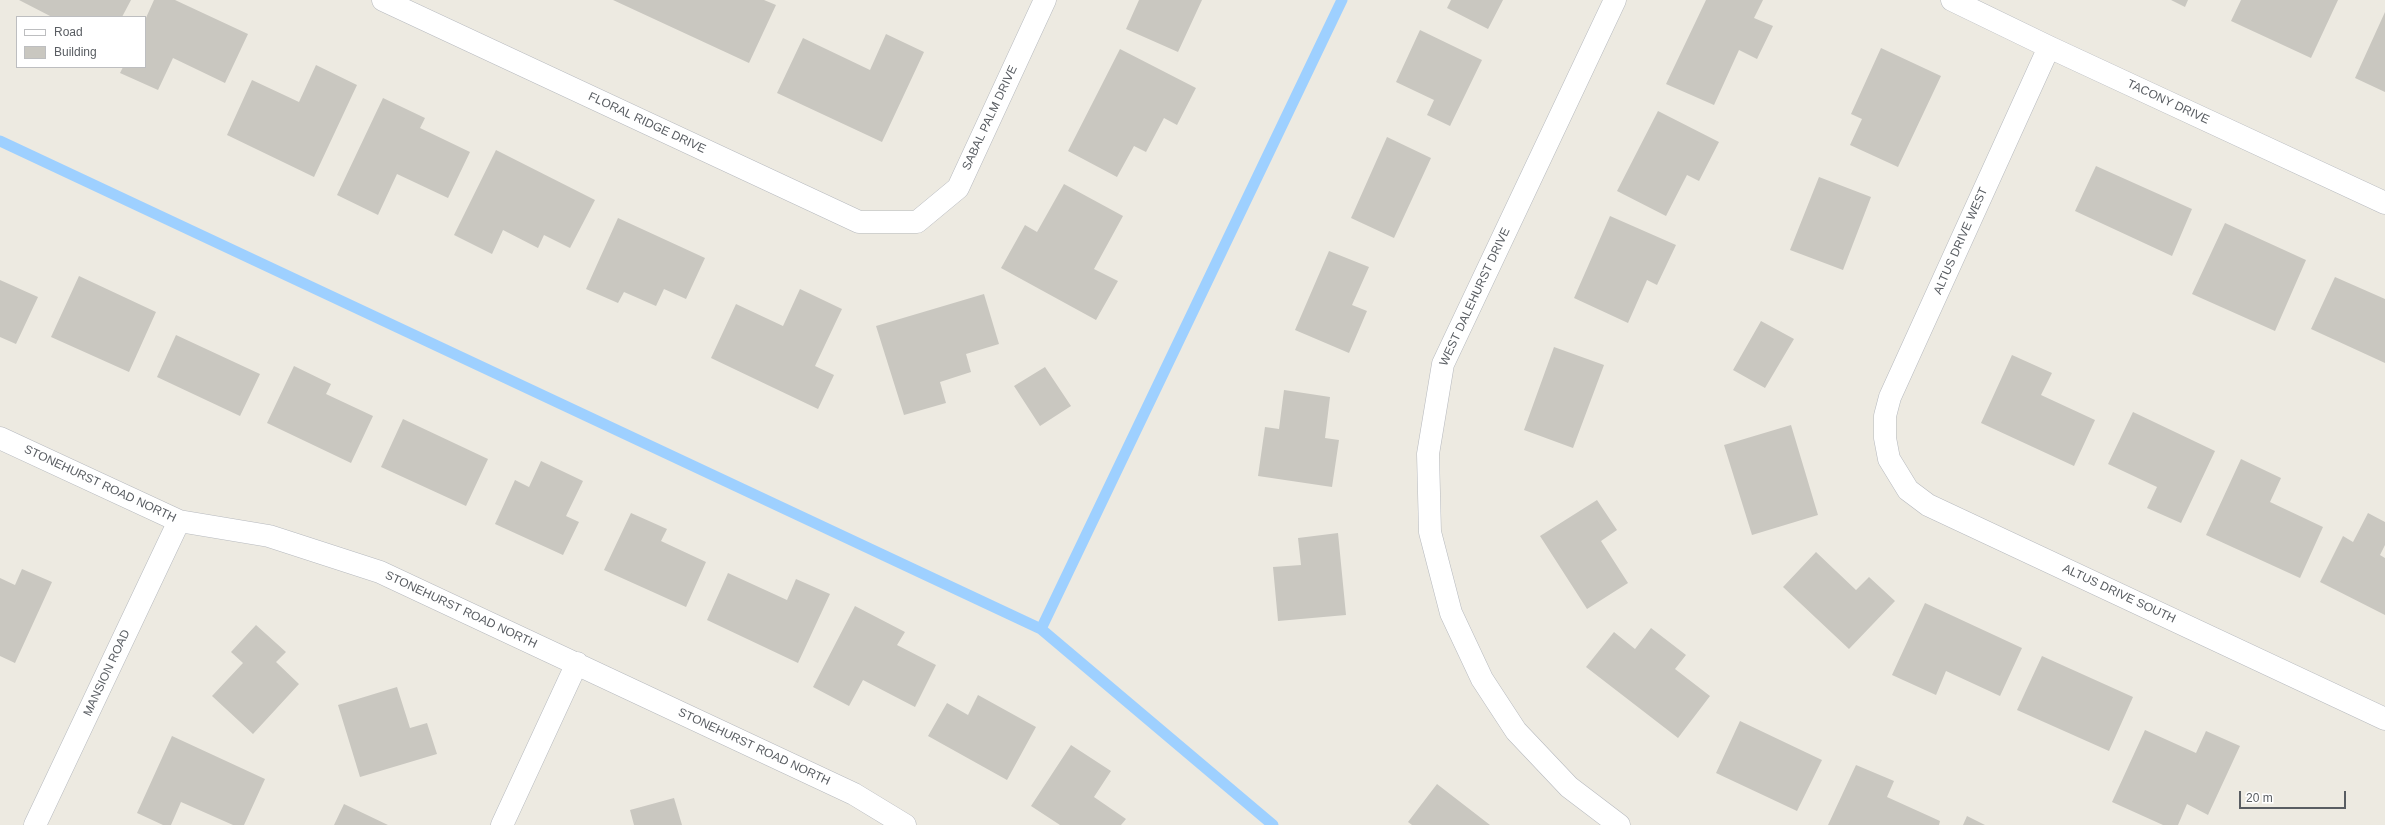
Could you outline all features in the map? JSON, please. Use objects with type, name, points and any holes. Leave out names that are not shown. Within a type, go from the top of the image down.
[{"type":"street","name":"FLORAL RIDGE DRIVE","points":[[383,0],[859,222],[917,222]]},
{"type":"street","name":"SABAL PALM DRIVE","points":[[917,222],[958,188],[1045,0]]},
{"type":"street","name":"WEST DALEHURST DRIVE","points":[[1615,0],[1443,364],[1428,454],[1430,532],[1451,613],[1482,679],[1516,731],[1569,787],[1619,825]]},
{"type":"street","name":"TACONY DRIVE","points":[[1952,0],[2049,47],[2385,203]]},
{"type":"street","name":"ALTUS DRIVE WEST","points":[[1885,438],[1885,416],[1890,397],[2049,47]]},
{"type":"street","name":"STONEHURST ROAD NORTH","points":[[0,438],[179,521],[269,536],[380,572],[854,794],[905,825]]},
{"type":"street","name":"ALTUS DRIVE SOUTH","points":[[1885,438],[1889,459],[1908,490],[1928,505],[2385,719]]},
{"type":"street","name":"MANSION ROAD","points":[[35,825],[179,521]]},
{"type":"street","points":[[502,825],[577,663]]},
{"type":"building","points":[[19,0],[131,0],[123,16],[50,16]]},
{"type":"building","points":[[154,0],[175,0],[248,34],[225,83],[173,58],[158,90],[120,73],[122,68],[146,68],[146,18]]},
{"type":"building","points":[[613,0],[764,0],[776,5],[749,63]]},
{"type":"building","points":[[1139,0],[1202,0],[1178,52],[1126,29]]},
{"type":"building","points":[[1451,0],[1503,0],[1488,29],[1447,8]]},
{"type":"building","points":[[1706,0],[1763,0],[1754,18],[1773,26],[1757,59],[1739,50],[1714,105],[1666,84]]},
{"type":"building","points":[[2171,0],[2188,0],[2185,7]]},
{"type":"building","points":[[2241,0],[2338,0],[2311,58],[2231,21]]},
{"type":"building","points":[[2385,12],[2385,92],[2355,78]]},
{"type":"building","points":[[1420,30],[1482,60],[1450,126],[1427,115],[1434,100],[1396,82]]},
{"type":"building","points":[[886,34],[924,52],[882,142],[777,93],[803,38],[870,70]]},
{"type":"building","points":[[1881,48],[1941,76],[1898,167],[1850,145],[1862,119],[1851,114]]},
{"type":"building","points":[[1120,49],[1196,88],[1177,125],[1164,118],[1146,152],[1134,146],[1117,177],[1068,151]]},
{"type":"building","points":[[316,65],[357,85],[314,177],[227,135],[252,80],[299,102]]},
{"type":"building","points":[[383,98],[425,118],[420,128],[470,152],[448,198],[397,174],[378,215],[337,195]]},
{"type":"building","points":[[1658,111],[1719,142],[1699,181],[1687,175],[1666,216],[1617,191]]},
{"type":"building","points":[[1387,137],[1431,158],[1394,238],[1351,218]]},
{"type":"building","points":[[496,150],[595,200],[570,248],[544,235],[538,248],[503,230],[492,254],[454,235]]},
{"type":"building","points":[[2096,166],[2192,209],[2172,256],[2075,211]]},
{"type":"building","points":[[1819,177],[1871,197],[1843,270],[1790,250]]},
{"type":"building","points":[[1064,184],[1123,216],[1094,269],[1118,281],[1096,320],[1001,268],[1025,225],[1037,232]]},
{"type":"building","points":[[1610,216],[1676,245],[1657,285],[1647,280],[1628,323],[1574,298]]},
{"type":"building","points":[[618,218],[705,258],[686,299],[664,289],[656,306],[624,292],[618,303],[586,289]]},
{"type":"building","points":[[2225,223],[2306,260],[2275,331],[2192,294]]},
{"type":"building","points":[[1329,251],[1369,267],[1352,305],[1367,311],[1349,353],[1295,330]]},
{"type":"building","points":[[79,276],[156,312],[129,372],[51,337]]},
{"type":"building","points":[[2335,277],[2385,299],[2385,363],[2311,329]]},
{"type":"building","points":[[0,280],[38,297],[16,344],[0,337]]},
{"type":"building","points":[[800,289],[842,309],[815,366],[834,375],[818,409],[711,358],[736,304],[783,326]]},
{"type":"building","points":[[984,294],[999,344],[966,354],[971,372],[940,382],[946,403],[904,415],[876,326]]},
{"type":"building","points":[[1761,321],[1794,339],[1765,388],[1733,370]]},
{"type":"building","points":[[176,335],[260,374],[240,416],[157,377]]},
{"type":"building","points":[[1554,347],[1604,365],[1573,448],[1524,430]]},
{"type":"building","points":[[2012,355],[2052,373],[2041,395],[2095,420],[2074,466],[1981,423]]},
{"type":"building","points":[[294,366],[331,384],[326,394],[373,416],[351,463],[267,423]]},
{"type":"building","points":[[1045,367],[1071,406],[1040,426],[1014,386]]},
{"type":"building","points":[[1284,390],[1330,397],[1325,438],[1339,440],[1332,487],[1258,476],[1265,427],[1279,429]]},
{"type":"building","points":[[2133,412],[2215,451],[2181,523],[2147,508],[2157,487],[2108,464]]},
{"type":"building","points":[[403,419],[488,459],[466,506],[381,467]]},
{"type":"building","points":[[1791,425],[1818,515],[1752,535],[1724,445]]},
{"type":"building","points":[[2241,459],[2281,478],[2270,502],[2323,527],[2300,578],[2206,535]]},
{"type":"building","points":[[541,461],[583,481],[566,516],[579,522],[563,555],[495,524],[515,480],[529,487]]},
{"type":"building","points":[[1597,500],[1617,530],[1601,541],[1628,583],[1587,609],[1540,536]]},
{"type":"building","points":[[631,513],[667,529],[661,541],[706,562],[686,607],[604,570]]},
{"type":"building","points":[[2368,513],[2385,522],[2385,545],[2380,555],[2385,558],[2385,615],[2320,582],[2343,536],[2353,542]]},
{"type":"building","points":[[1338,533],[1346,615],[1278,621],[1273,567],[1301,565],[1298,538]]},
{"type":"building","points":[[1816,552],[1856,590],[1869,577],[1895,601],[1849,649],[1783,587]]},
{"type":"building","points":[[22,569],[52,582],[15,663],[0,656],[0,578],[15,585]]},
{"type":"building","points":[[728,573],[787,600],[796,579],[830,594],[798,663],[707,620]]},
{"type":"building","points":[[1925,603],[2022,648],[2000,696],[1946,671],[1936,695],[1892,675]]},
{"type":"building","points":[[855,606],[905,632],[897,645],[936,665],[915,707],[863,680],[849,706],[813,687]]},
{"type":"building","points":[[256,625],[286,652],[276,662],[299,684],[253,734],[212,696],[243,663],[231,652]]},
{"type":"building","points":[[1651,628],[1686,655],[1675,669],[1710,696],[1678,738],[1586,667],[1614,632],[1635,649]]},
{"type":"building","points":[[2042,656],[2133,697],[2109,751],[2017,710]]},
{"type":"building","points":[[397,687],[410,728],[427,723],[437,754],[360,777],[338,705]]},
{"type":"building","points":[[978,695],[1036,727],[1007,780],[928,736],[947,703],[968,715]]},
{"type":"building","points":[[1740,721],[1822,760],[1797,811],[1716,773]]},
{"type":"building","points":[[2145,730],[2196,753],[2206,731],[2240,746],[2208,815],[2187,804],[2178,825],[2163,825],[2112,802]]},
{"type":"building","points":[[172,736],[265,779],[244,825],[233,825],[181,802],[171,825],[163,825],[137,813]]},
{"type":"building","points":[[1071,745],[1111,771],[1094,797],[1126,819],[1121,825],[1060,825],[1031,806]]},
{"type":"building","points":[[1856,765],[1894,781],[1887,797],[1940,821],[1939,825],[1828,825]]},
{"type":"building","points":[[1437,784],[1490,825],[1412,825],[1408,822]]},
{"type":"building","points":[[674,798],[682,825],[634,825],[630,810]]},
{"type":"building","points":[[344,804],[388,825],[334,825]]},
{"type":"building","points":[[1967,816],[1985,825],[1963,825]]},
{"type":"waterway","points":[[0,141],[1041,629],[1342,0]]},
{"type":"waterway","points":[[1041,629],[1273,825]]}]
